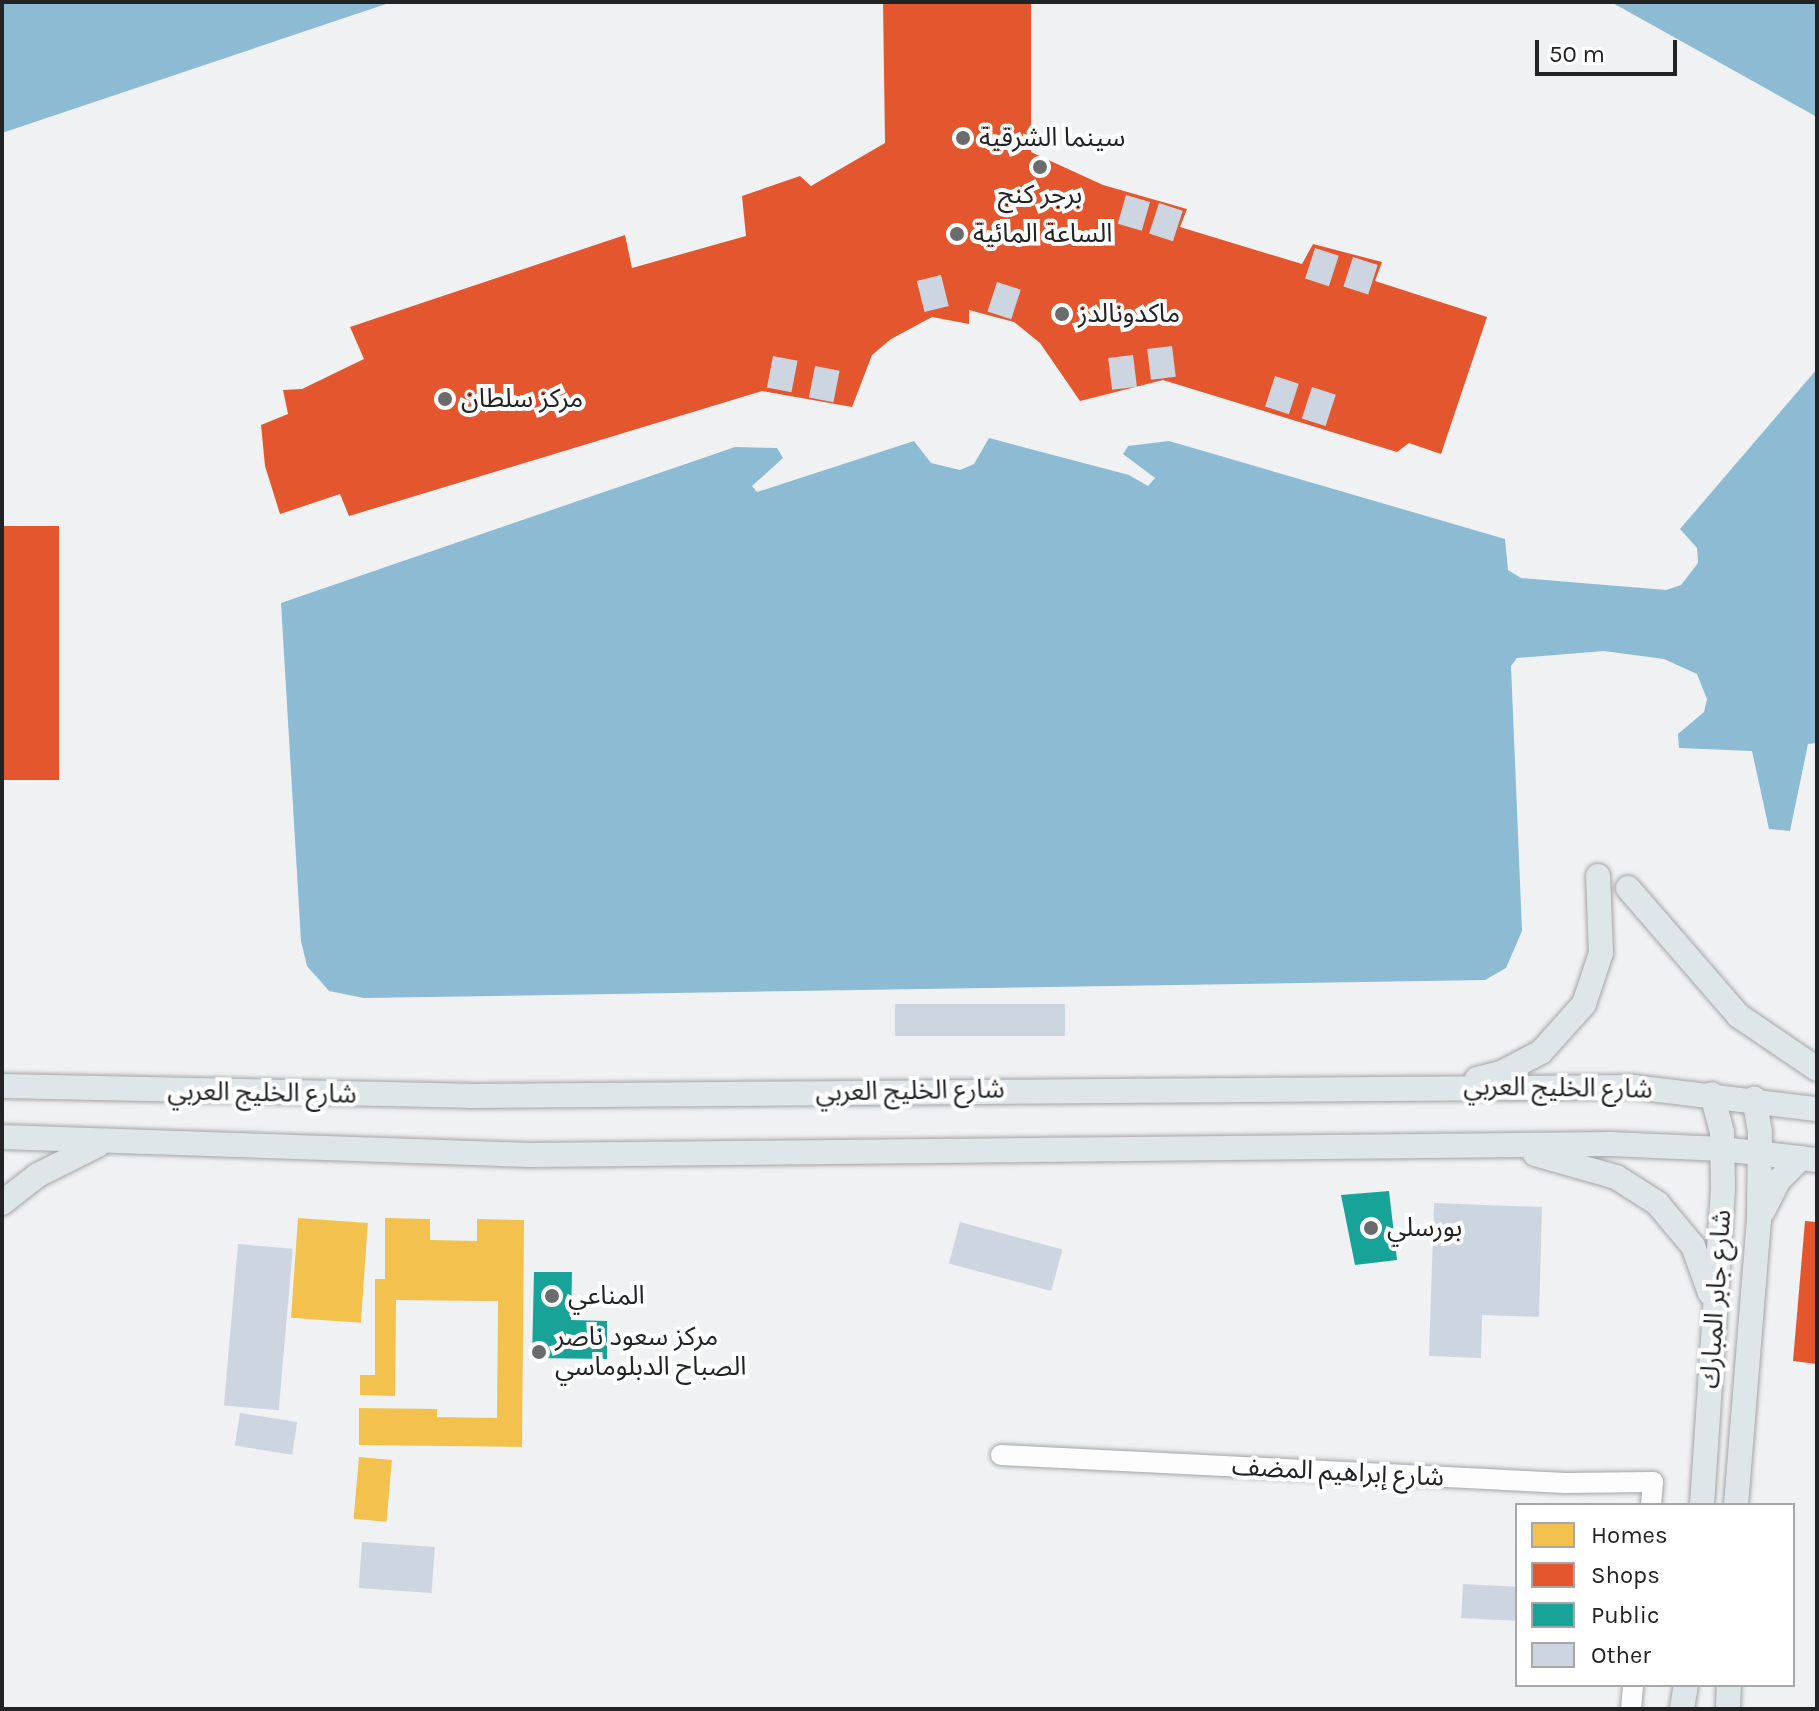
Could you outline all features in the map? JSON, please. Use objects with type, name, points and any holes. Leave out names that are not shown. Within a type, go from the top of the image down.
[{"type":"main road","points":[[1415,1087],[1501,1073],[1541,1052],[1573,1020],[1592,989],[1601,953],[1598,876]]},
{"type":"main road","points":[[1628,888],[1739,1016],[1817,1069]]},
{"type":"main road","name":"شارع الخليج العربي","points":[[2,1086],[453,1096],[1634,1087],[1754,1099],[1817,1109]]},
{"type":"main road","name":"شارع جابر المبارك","points":[[1702,1503],[1716,1326],[1723,1149],[1712,1094]]},
{"type":"main road","name":"شارع جابر المبارك","points":[[1736,1503],[1759,1221],[1761,1153],[1754,1099]]},
{"type":"main road","name":"شارع الخليج العربي","points":[[2,1137],[530,1155],[1490,1145],[1723,1149],[1809,1159]]},
{"type":"main road","points":[[2,1203],[72,1155],[109,1141]]},
{"type":"main road","points":[[1490,1145],[1616,1177],[1657,1203],[1683,1229],[1702,1263],[1716,1326]]},
{"type":"main road","points":[[1759,1221],[1772,1189],[1809,1159]]},
{"type":"main road","points":[[1682,1709],[1686,1687]]},
{"type":"street","name":"شارع إبراهيم المضف","points":[[1001,1455],[1565,1483],[1653,1482],[1651,1503]]},
{"type":"street","points":[[1631,1709],[1633,1687]]},
{"type":"water","points":[[2,2],[392,2],[2,133]]},
{"type":"water","points":[[1611,2],[1817,2],[1817,117]]},
{"type":"water","points":[[1817,369],[1817,743],[1808,744],[1790,831],[1769,829],[1752,751],[1679,748],[1678,734],[1704,712],[1707,699],[1697,674],[1664,659],[1604,651],[1517,658],[1511,666],[1522,931],[1506,968],[1485,980],[364,998],[329,991],[307,966],[301,941],[281,603],[735,447],[777,448],[783,458],[752,486],[757,492],[914,441],[931,463],[960,470],[974,464],[989,438],[1129,475],[1148,486],[1155,478],[1123,454],[1128,446],[1169,441],[1505,539],[1508,570],[1521,578],[1666,590],[1681,585],[1698,563],[1697,548],[1680,529]]},
{"type":"building: Homes","points":[[298,1218],[368,1223],[361,1323],[291,1318]]},
{"type":"building: Homes","points":[[385,1218],[430,1219],[430,1240],[477,1241],[477,1219],[524,1220],[522,1447],[359,1445],[359,1408],[437,1409],[437,1417],[497,1418],[498,1301],[396,1300],[395,1396],[360,1395],[360,1375],[375,1375],[375,1279],[385,1279]]},
{"type":"building: Homes","points":[[359,1457],[392,1460],[386,1522],[354,1519]]},
{"type":"building: Shops","points":[[883,2],[1031,2],[1031,152],[1103,185],[1187,209],[1180,227],[1302,264],[1313,244],[1382,262],[1375,281],[1487,317],[1441,454],[1409,443],[1397,452],[1163,380],[1080,401],[1040,343],[1014,322],[969,310],[969,324],[932,317],[891,339],[872,355],[852,407],[762,391],[349,516],[340,494],[280,514],[265,466],[261,425],[288,414],[283,390],[302,389],[364,359],[350,327],[625,235],[632,268],[746,236],[742,196],[800,176],[811,186],[885,143]]},
{"type":"building: Shops","points":[[2,526],[59,526],[59,780],[2,780]]},
{"type":"building: Shops","points":[[1805,1221],[1817,1222],[1817,1364],[1793,1361]]},
{"type":"building: Public","name":"بورسلي","points":[[1389,1191],[1397,1260],[1355,1265],[1341,1195]]},
{"type":"building: Public","name":"المناعي","points":[[534,1272],[572,1272],[571,1320],[607,1321],[607,1359],[532,1358]]},
{"type":"building: Other","points":[[1126,195],[1150,202],[1142,231],[1118,224]]},
{"type":"building: Other","points":[[1159,203],[1183,211],[1173,241],[1149,233]]},
{"type":"building: Other","points":[[1315,248],[1339,256],[1329,286],[1305,278]]},
{"type":"building: Other","points":[[1353,257],[1378,265],[1368,295],[1343,286]]},
{"type":"building: Other","points":[[941,275],[949,306],[924,312],[917,281]]},
{"type":"building: Other","points":[[997,282],[1021,290],[1011,319],[987,311]]},
{"type":"building: Other","points":[[1172,346],[1176,377],[1151,380],[1147,349]]},
{"type":"building: Other","points":[[1133,355],[1137,387],[1112,390],[1108,358]]},
{"type":"building: Other","points":[[773,356],[798,361],[791,392],[767,387]]},
{"type":"building: Other","points":[[815,366],[840,371],[833,402],[809,397]]},
{"type":"building: Other","points":[[1275,376],[1299,384],[1289,414],[1265,406]]},
{"type":"building: Other","points":[[1312,387],[1336,395],[1326,426],[1302,418]]},
{"type":"building: Other","points":[[895,1004],[1065,1004],[1065,1036],[895,1036]]},
{"type":"building: Other","points":[[1434,1203],[1542,1207],[1539,1317],[1482,1315],[1481,1358],[1429,1356]]},
{"type":"building: Other","points":[[960,1222],[1062,1249],[1051,1291],[949,1264]]},
{"type":"building: Other","points":[[238,1244],[293,1249],[279,1410],[224,1405]]},
{"type":"building: Other","points":[[240,1413],[297,1422],[292,1455],[235,1446]]},
{"type":"building: Other","points":[[362,1542],[435,1547],[432,1593],[359,1588]]},
{"type":"building: Other","points":[[1463,1584],[1515,1587],[1515,1621],[1461,1618]]},
{"type":"place","name":"سينما الشرقية","points":[[963,138]]},
{"type":"place","name":"برجر كنج","points":[[1040,167]]},
{"type":"place","name":"الساعة المائية","points":[[957,234]]},
{"type":"place","name":"ماكدونالدز","points":[[1062,314]]},
{"type":"place","name":"مركز سلطان","points":[[445,399]]},
{"type":"place","name":"بورسلي","points":[[1371,1228]]},
{"type":"place","name":"المناعي","points":[[552,1296]]},
{"type":"place","name":"مركز سعود ناصر الصباح الدبلوماسي","points":[[539,1352]]}]
